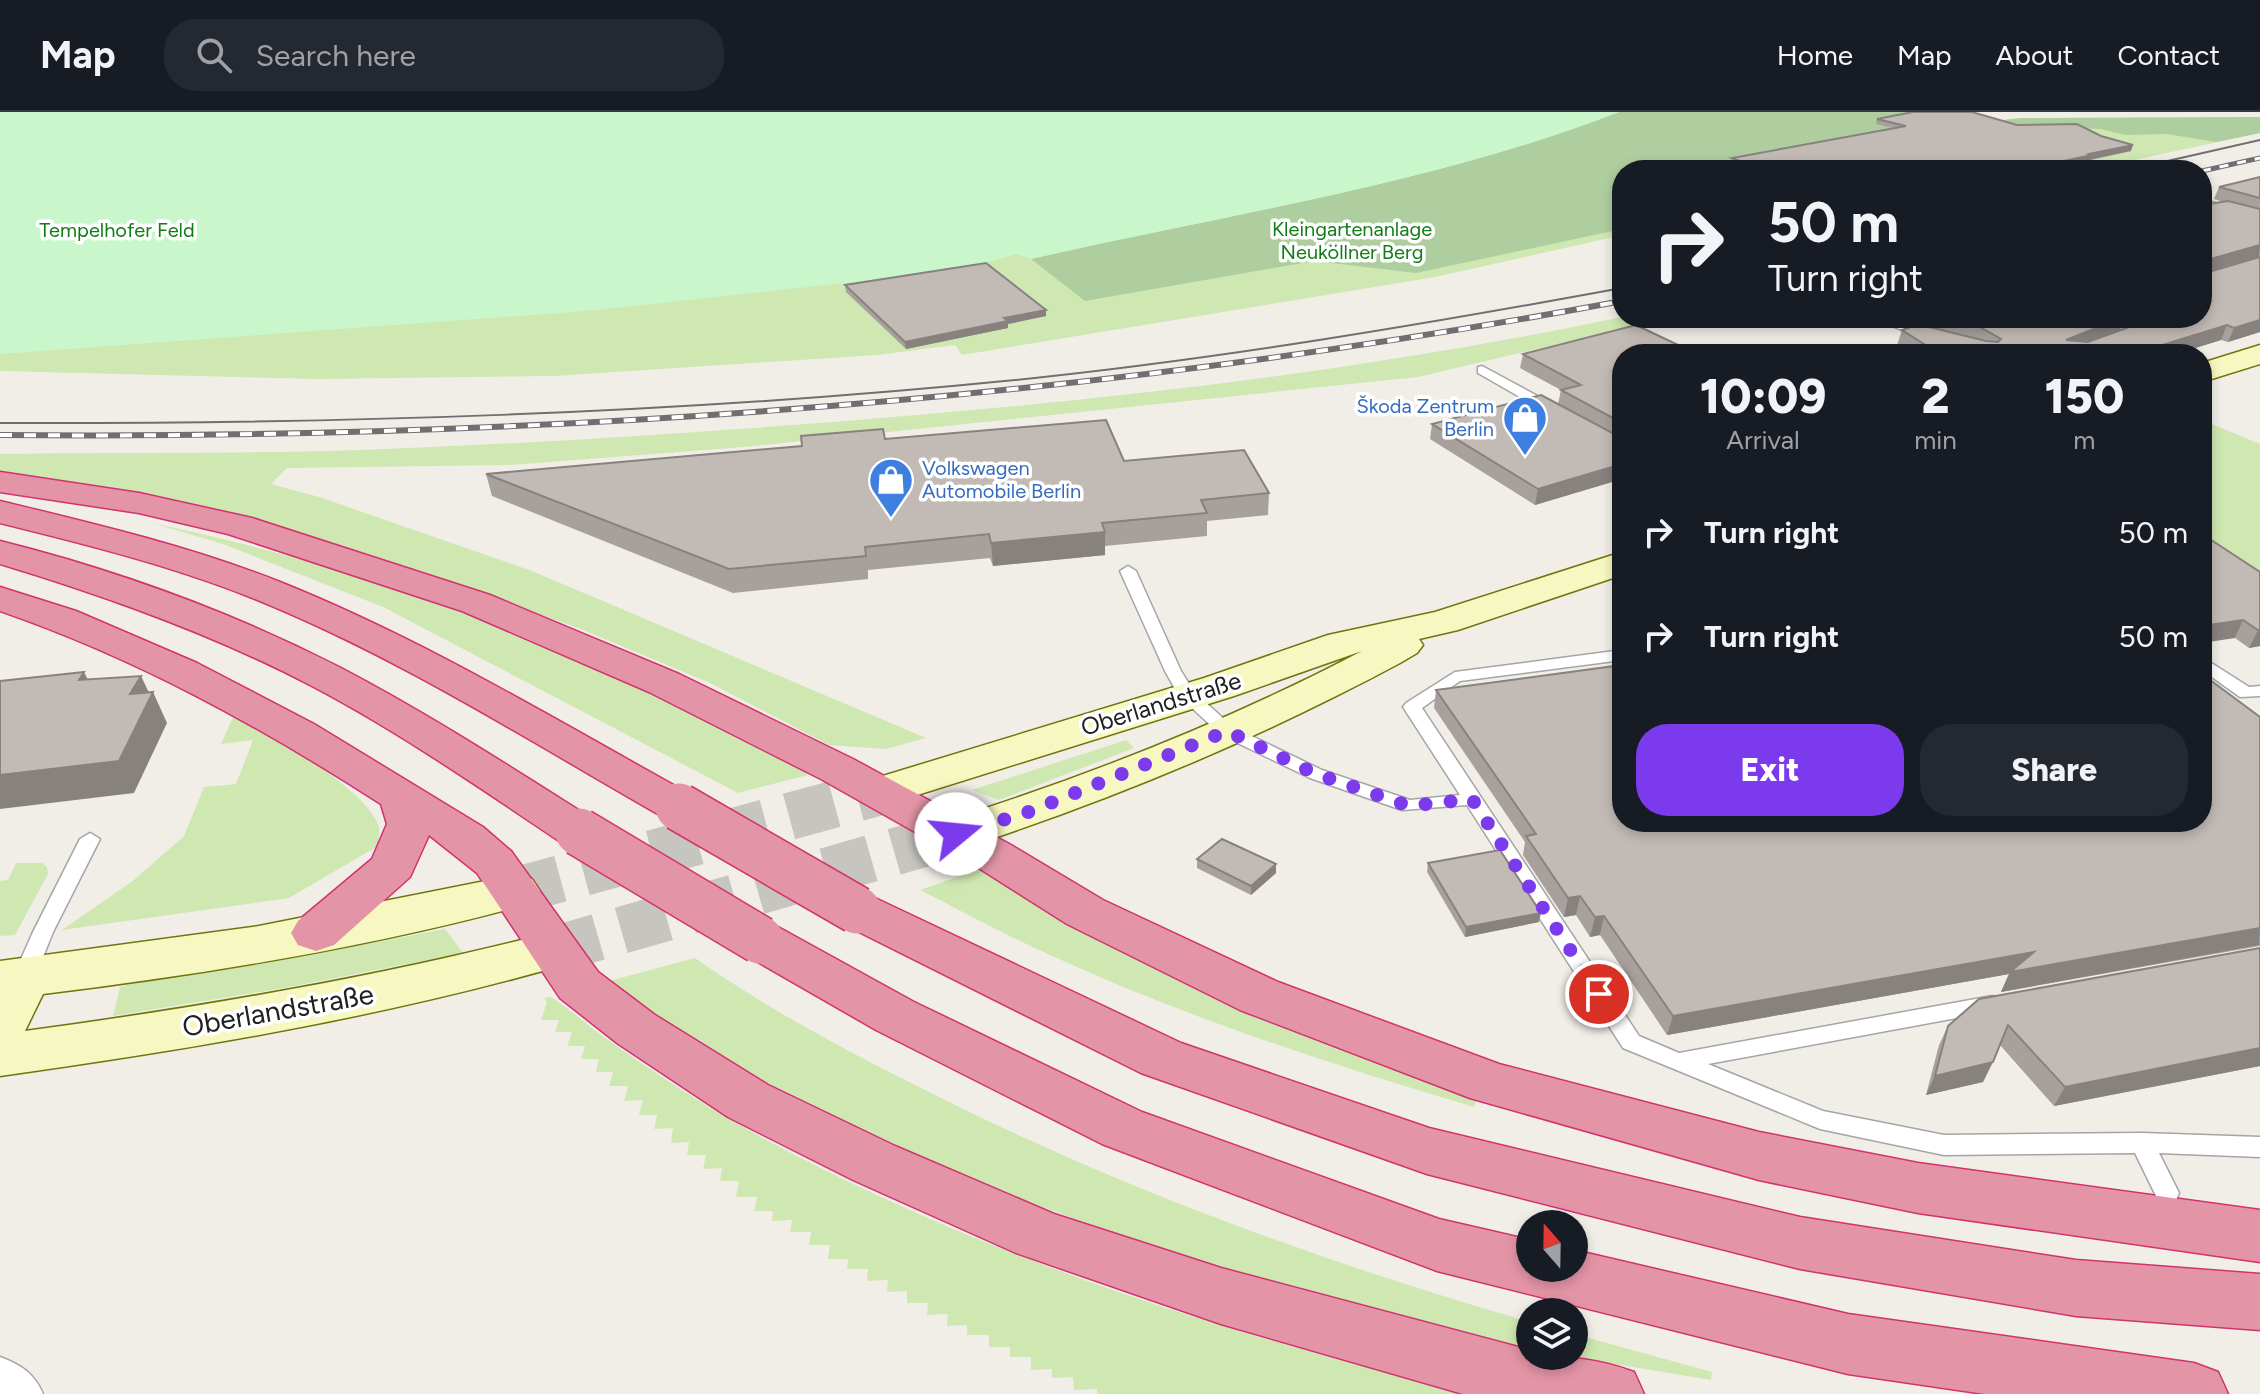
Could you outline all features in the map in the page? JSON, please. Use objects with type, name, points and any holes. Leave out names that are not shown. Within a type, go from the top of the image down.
[{"type":"highway","points":[[0,482],[139,503],[239,526],[476,603],[664,683],[879,792],[956,834],[1085,912],[1259,996],[1490,1083],[1759,1156],[1918,1188],[2260,1236]]},
{"type":"highway","points":[[0,512],[204,567],[293,603],[471,691],[857,910],[1161,1058],[1427,1151],[1800,1243],[2076,1288],[2260,1302]]},
{"type":"highway","points":[[0,552],[163,604],[324,676],[451,750],[579,832],[760,940],[895,1016],[1122,1128],[1437,1245],[1516,1264]]},
{"type":"highway","points":[[0,598],[103,634],[228,692],[402,797],[481,849],[515,891],[579,985],[636,1029],[748,1101],[874,1163],[1038,1235],[1221,1296],[1513,1378],[1610,1394]]},
{"type":"highway","points":[[316,933],[393,866],[410,824],[402,797]]},
{"type":"highway","points":[[1588,1281],[1848,1344],[2194,1394]]},
{"type":"street","points":[[2212,370],[2260,354]]},
{"type":"street","name":"Oberlandstraße","points":[[879,792],[1188,696],[1342,643],[1444,622],[1612,566]]},
{"type":"street","name":"Oberlandstraße","points":[[956,834],[1026,813],[1227,731],[1371,663],[1444,622]]},
{"type":"street","points":[[0,1027],[12,979],[316,933],[515,891]]},
{"type":"street","name":"Oberlandstraße","points":[[0,1055],[343,1000],[467,974],[553,950]]},
{"type":"street","points":[[0,1381],[17,1394]]},
{"type":"lane","points":[[2212,195],[2216,193]]},
{"type":"lane","points":[[2212,202],[2260,219]]},
{"type":"lane","points":[[1905,328],[1942,340]]},
{"type":"lane","points":[[2102,344],[2133,333],[2129,328]]},
{"type":"lane","points":[[1482,370],[1566,417]]},
{"type":"lane","points":[[1128,571],[1173,671],[1188,696],[1227,731],[1316,774],[1409,806],[1472,799]]},
{"type":"lane","points":[[1612,656],[1455,677],[1412,707],[1631,1042],[1820,1120],[1944,1145],[2142,1143],[2260,1147]]},
{"type":"lane","points":[[2212,669],[2246,693],[2260,691]]},
{"type":"lane","points":[[12,979],[43,932],[90,839]]},
{"type":"lane","points":[[1680,1061],[2009,1001]]},
{"type":"lane","points":[[2142,1143],[2167,1193]]},
{"type":"green space","name":"Tempelhofer Feld","points":[[0,112],[1619,112],[1548,137],[1402,179],[1031,259],[1016,254],[977,265],[864,281],[586,311],[0,354]]},
{"type":"green space","name":"Kleingartenanlage Neuköllner Berg","points":[[1619,112],[1449,166],[1352,188],[1612,161],[1612,237],[1435,277],[962,355],[955,345],[877,355],[554,376],[317,379],[0,371],[0,345]]},
{"type":"green space","points":[[1619,112],[1954,112],[1986,122],[2021,118],[2260,117],[2260,133],[2216,142],[2167,134],[2126,135],[2100,129],[2064,128],[1917,160],[1612,160],[1612,231],[1416,273],[1314,261],[1085,301],[1031,259],[1402,179],[1548,137]]},
{"type":"green space","name":"Kleingartenanlage Neuköllner Berg","points":[[2260,117],[2260,133],[2134,160],[1620,160],[2021,118]]},
{"type":"green space","points":[[1612,319],[1612,328],[1625,328],[1418,377],[744,447],[511,465],[287,468],[271,484],[319,497],[532,571],[926,738],[886,749],[829,745],[710,683],[578,628],[372,555],[248,519],[0,475],[0,454],[271,452],[430,447],[708,431],[1005,407],[1271,377]]},
{"type":"green space","points":[[2212,424],[2260,444],[2260,578],[2212,547]]},
{"type":"green space","points":[[152,523],[290,556],[491,622],[621,677],[765,747],[808,775],[738,793],[383,607],[223,544]]},
{"type":"green space","points":[[233,717],[312,762],[352,792],[378,824],[378,846],[289,898],[62,930],[134,880],[184,836],[204,787],[236,784],[253,740],[221,744]]},
{"type":"green space","points":[[1126,740],[1134,748],[999,800],[972,790]]},
{"type":"green space","points":[[16,863],[42,863],[47,867],[48,874],[15,935],[0,936],[0,881],[8,880]]},
{"type":"green space","points":[[980,869],[1068,925],[1169,975],[1262,1018],[1396,1071],[1477,1098],[1474,1107],[1313,1057],[1154,999],[1034,947],[920,890]]},
{"type":"green space","points":[[445,929],[463,953],[284,988],[113,1016],[120,987],[127,985],[261,964]]},
{"type":"green space","points":[[695,958],[775,1010],[858,1056],[1064,1156],[1294,1247],[1516,1318],[1516,1346],[1371,1311],[1216,1266],[1140,1242],[988,1186],[855,1129],[744,1075],[679,1037],[609,981]]},
{"type":"green space","points":[[551,997],[695,1099],[752,1132],[925,1217],[1014,1254],[1196,1317],[1381,1371],[1474,1394],[1097,1394],[1097,1389],[1074,1390],[1073,1377],[1052,1378],[1052,1369],[1031,1370],[1031,1357],[1010,1357],[1010,1347],[989,1347],[989,1335],[967,1335],[967,1325],[947,1326],[948,1314],[927,1315],[928,1303],[907,1303],[907,1291],[887,1292],[888,1280],[867,1281],[868,1269],[847,1269],[848,1259],[828,1259],[830,1245],[809,1245],[811,1232],[790,1232],[792,1220],[772,1221],[773,1211],[754,1211],[757,1197],[736,1197],[739,1181],[720,1181],[722,1168],[703,1169],[706,1155],[687,1155],[689,1142],[671,1143],[673,1128],[654,1129],[657,1115],[639,1115],[643,1100],[624,1101],[628,1086],[609,1086],[613,1072],[596,1072],[599,1059],[581,1059],[585,1046],[567,1046],[572,1032],[555,1032],[559,1020],[541,1020],[547,1002],[544,998]]},
{"type":"green space","points":[[1588,1338],[1712,1372],[1711,1380],[1588,1360]]},
{"type":"building","points":[[1913,112],[1972,112],[2017,125],[2077,124],[2101,136],[2133,145],[2069,160],[1732,158],[1906,126],[1877,119]]},
{"type":"building","points":[[2260,177],[2260,198],[2219,187]]},
{"type":"building","points":[[2228,201],[2260,209],[2260,245],[2212,259],[2212,203]]},
{"type":"building","points":[[2260,257],[2260,320],[2234,328],[2227,325],[2165,344],[1924,344],[1902,330],[1933,328],[1998,342],[2001,339],[1982,328],[2096,328],[2066,340],[2088,342],[2127,328],[2212,328],[2212,271]]},
{"type":"building","points":[[986,263],[1046,310],[905,342],[845,285]]},
{"type":"building","points":[[1624,328],[1642,328],[1676,344],[1612,344],[1612,418],[1561,390],[1581,385],[1523,354]]},
{"type":"building","points":[[1541,395],[1612,433],[1612,467],[1538,489],[1432,424]]},
{"type":"building","name":"Volkswagen Automobile Berlin","points":[[1106,420],[1124,461],[1244,450],[1269,493],[1201,500],[1207,513],[1102,523],[1105,532],[991,543],[989,534],[865,547],[866,556],[729,569],[486,474],[802,446],[801,436],[883,429],[885,439]]},
{"type":"building","points":[[2212,541],[2260,572],[2260,630],[2243,620],[2212,625]]},
{"type":"building","points":[[1612,666],[1612,832],[2212,832],[2212,681],[2260,717],[2260,928],[2010,972],[2034,952],[1673,1016],[1604,916],[1595,917],[1580,896],[1568,898],[1526,836],[1536,834],[1436,690]]},
{"type":"building","points":[[84,672],[79,680],[141,676],[130,694],[153,692],[119,761],[0,775],[0,681]]},
{"type":"building","points":[[1222,839],[1276,864],[1251,886],[1197,859]]},
{"type":"building","points":[[1500,850],[1541,913],[1466,927],[1428,863]]},
{"type":"building","points":[[2260,948],[2260,1048],[2065,1087],[2008,1025],[1993,1062],[1935,1076],[1948,1026],[1979,999]]},
{"type":"tunnel","points":[[515,891],[879,792]]},
{"type":"tunnel","points":[[553,950],[956,834]]},
{"type":"tram line","points":[[2172,160],[2260,140]]},
{"type":"tram line","points":[[0,423],[508,415],[888,392],[1091,372],[1243,351],[1612,290]]},
{"type":"railway","points":[[2212,169],[2260,158]]},
{"type":"railway","points":[[0,435],[204,435],[408,430],[611,421],[814,407],[1017,389],[1219,365],[1421,336],[1612,303]]},
{"type":"place","name":"Škoda Zentrum Berlin","points":[[1525,457]]},
{"type":"place","name":"Volkswagen Automobile Berlin","points":[[891,519]]},
{"type":"route","points":[[956,834],[1026,813],[1227,731],[1316,774],[1409,806],[1472,799],[1599,994]]}]
